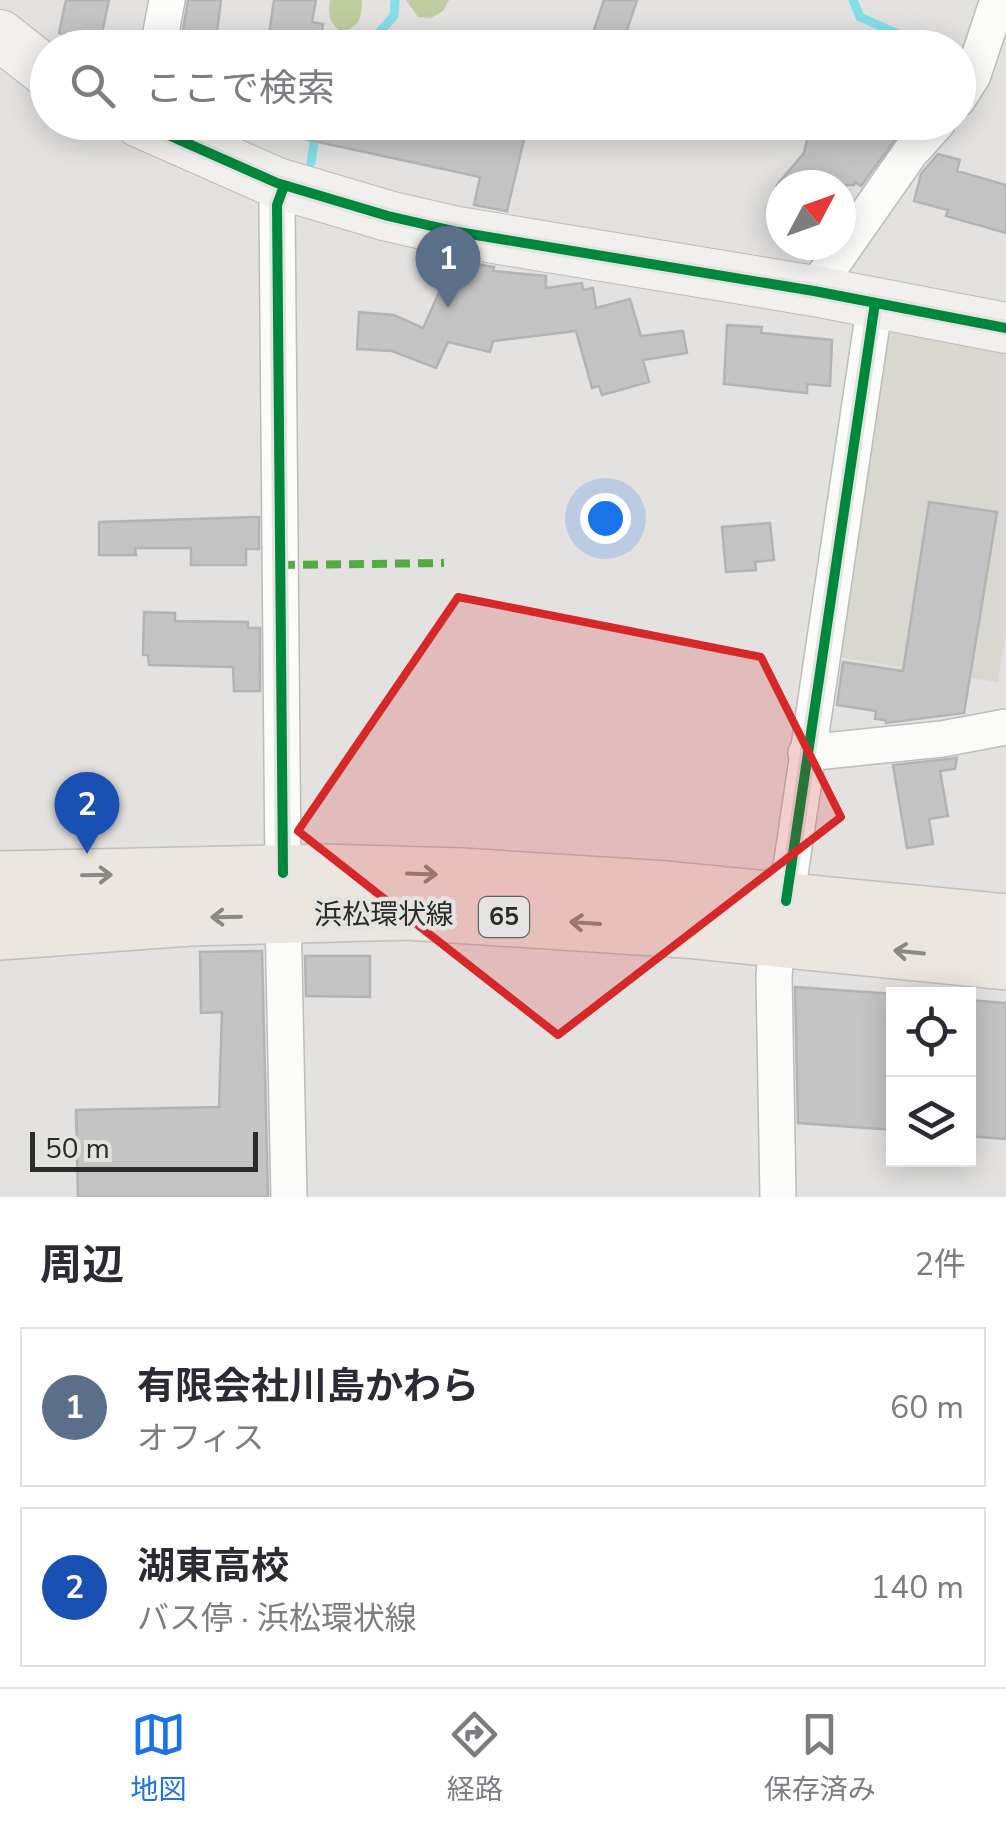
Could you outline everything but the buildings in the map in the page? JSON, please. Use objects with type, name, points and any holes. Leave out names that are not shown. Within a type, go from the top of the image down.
[{"type":"main road","name":"浜松環状線","points":[[0,879],[283,894],[529,879],[1006,962]]},
{"type":"main road","name":"浜松環状線","points":[[0,932],[188,918],[283,894]]},
{"type":"main road","name":"浜松環状線","points":[[782,920],[1006,922]]},
{"type":"street","points":[[161,30],[167,0]]},
{"type":"street","points":[[976,69],[998,0]]},
{"type":"street","points":[[0,35],[30,59]]},
{"type":"street","points":[[179,140],[319,198],[458,232],[821,292],[1006,328]]},
{"type":"street","points":[[821,292],[824,276],[922,140]]},
{"type":"street","points":[[284,186],[277,206],[289,1197]]},
{"type":"street","points":[[778,1197],[774,976],[875,302]]},
{"type":"street","points":[[806,753],[942,739],[1006,727]]},
{"type":"highlighted area","points":[[458,597],[761,657],[841,817],[558,1035],[298,831]]},
{"type":"shaded area","points":[[887,330],[1006,347],[1006,630],[998,682],[837,657]]},
{"type":"green space","points":[[330,0],[362,0],[360,17],[346,30],[336,28]]},
{"type":"green space","points":[[406,0],[449,0],[443,11],[431,18],[418,17]]},
{"type":"waterway","points":[[381,30],[394,16],[395,0]]},
{"type":"waterway","points":[[853,0],[860,17],[889,30]]},
{"type":"waterway","points":[[311,163],[314,140]]},
{"type":"marked path","points":[[280,565],[444,563]]},
{"type":"cycle path","points":[[180,140],[277,183],[458,232],[814,291],[1006,328]]},
{"type":"cycle path","points":[[283,873],[277,205],[284,186]]},
{"type":"cycle path","points":[[786,901],[875,303]]},
{"type":"place","name":"有限会社川島かわら","points":[[448,308]]},
{"type":"place","name":"湖東高校","points":[[87,854]]}]
